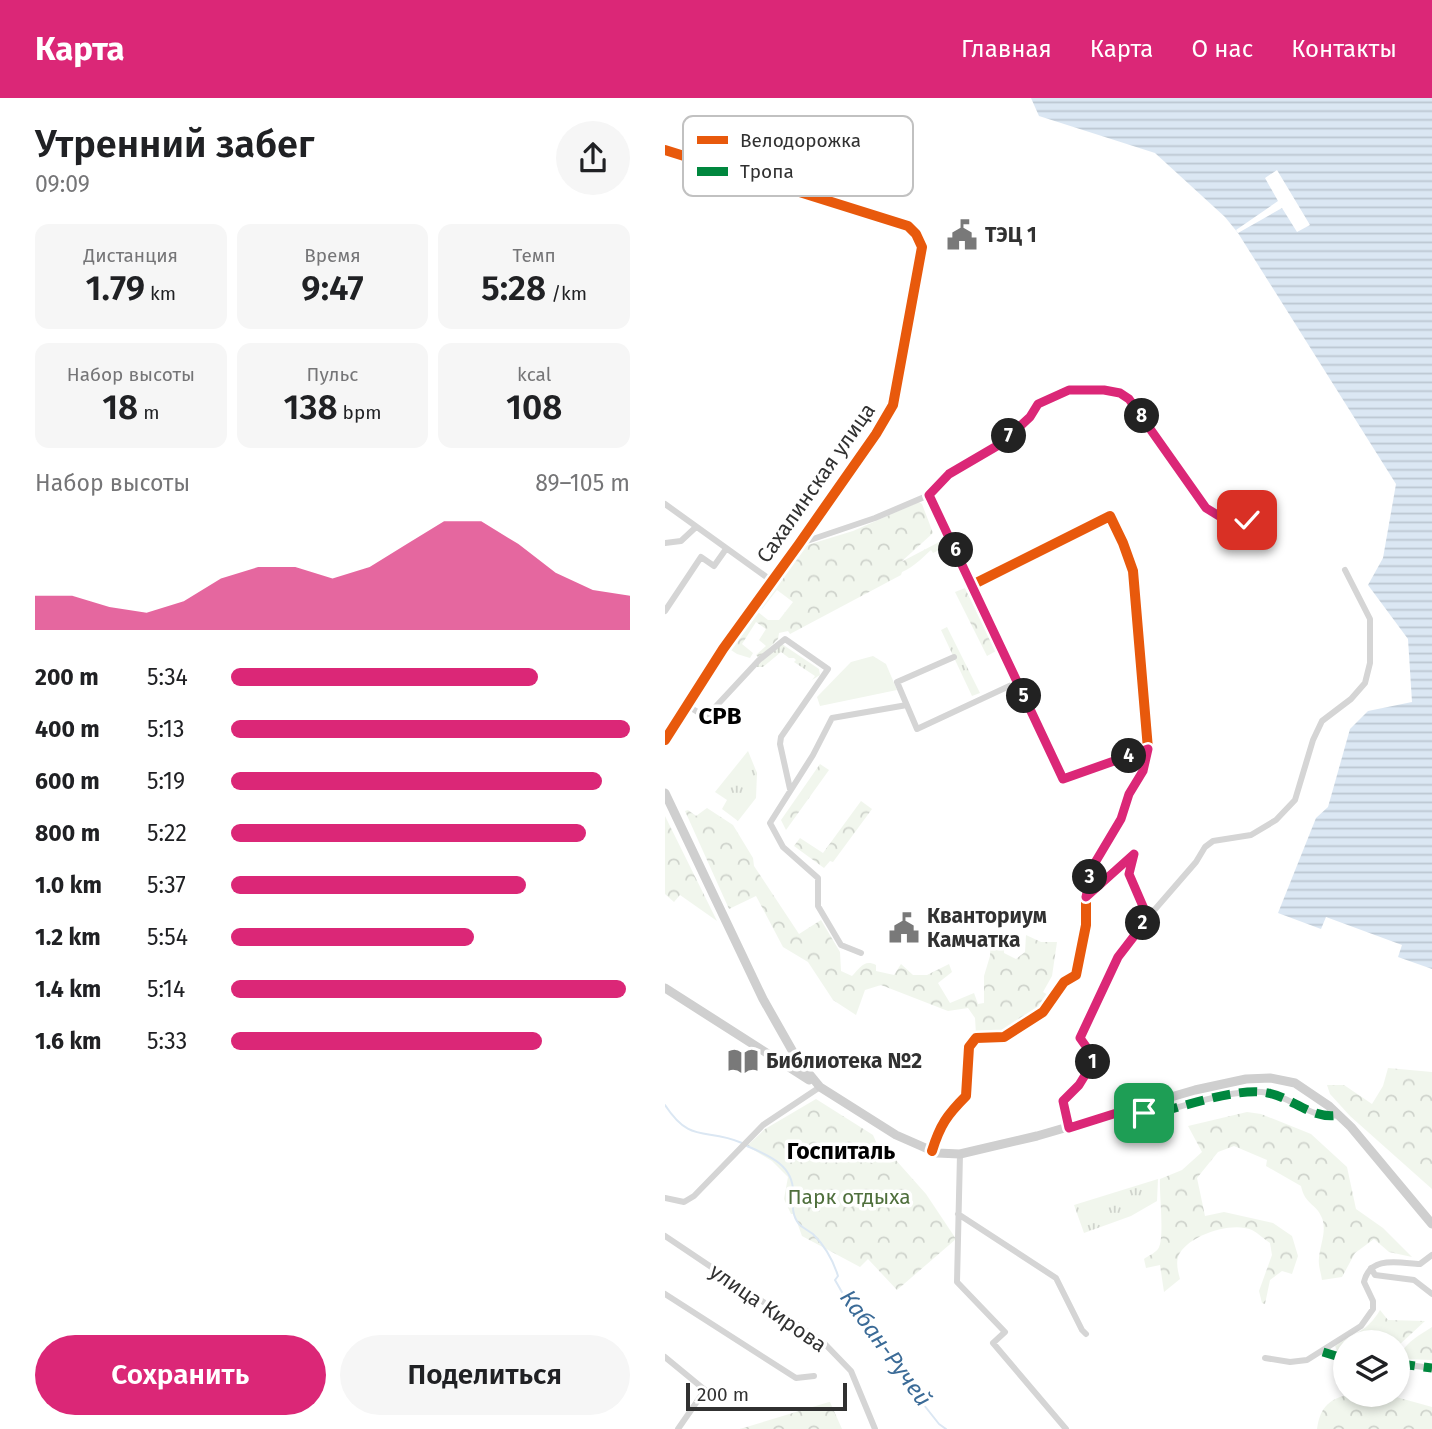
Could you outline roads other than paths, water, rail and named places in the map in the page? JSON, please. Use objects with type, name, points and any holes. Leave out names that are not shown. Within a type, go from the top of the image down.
[{"type":"street","name":"Сахалинская улица","points":[[665,150],[683,156]]},
{"type":"street","name":"Сахалинская улица","points":[[665,740],[686,705],[876,434],[893,405],[922,247],[916,234],[908,226],[812,196]]},
{"type":"street","points":[[799,544],[875,518],[929,495],[949,474],[1002,443],[1030,417],[1038,404],[1069,390],[1112,391],[1129,399],[1206,508],[1219,516],[1247,520],[1272,508]]},
{"type":"street","points":[[929,495],[1063,779],[1148,749]]},
{"type":"street","points":[[665,504],[772,581]]},
{"type":"street","points":[[932,1151],[938,1130],[946,1117],[966,1096],[969,1047],[977,1038],[1004,1037],[1024,1025],[1043,1012],[1065,982],[1076,975],[1086,925],[1086,897],[1093,866],[1121,819],[1129,794],[1143,771],[1148,749],[1133,571],[1110,516],[972,585]]},
{"type":"street","points":[[666,545],[681,541],[696,527]]},
{"type":"street","points":[[665,611],[701,557],[714,566],[726,549]]},
{"type":"street","points":[[1069,1128],[1063,1101],[1079,1085],[1095,1059],[1080,1038],[1118,957],[1205,848],[1213,841],[1251,835],[1276,820],[1295,800],[1313,740],[1322,721],[1351,699],[1365,683],[1370,663],[1370,619],[1345,570]]},
{"type":"street","points":[[686,705],[706,717],[759,660],[785,639],[828,668],[781,737],[790,789]]},
{"type":"street","points":[[954,657],[897,682],[917,729],[1017,682]]},
{"type":"street","points":[[860,953],[841,945],[818,906],[818,878],[783,847],[770,823],[813,755],[832,718],[907,705]]},
{"type":"street","points":[[665,793],[786,1043],[820,1087]]},
{"type":"street","points":[[1086,897],[1134,854],[1129,874],[1148,918]]},
{"type":"street","points":[[665,988],[896,1135],[932,1151],[960,1154],[1069,1128],[1195,1090],[1246,1079],[1295,1083],[1351,1127],[1432,1224]]},
{"type":"street","points":[[776,1060],[784,1055],[786,1043]]},
{"type":"street","points":[[786,1043],[792,1069]]},
{"type":"street","points":[[792,1069],[797,1059]]},
{"type":"street","points":[[665,1198],[684,1202],[694,1196],[763,1125],[820,1087]]},
{"type":"street","points":[[1142,1105],[1146,1116],[1240,1093],[1268,1092],[1325,1117],[1339,1115]]},
{"type":"street","points":[[960,1154],[957,1282],[1005,1332],[993,1343],[1066,1429]]},
{"type":"street","points":[[958,1214],[1056,1278],[1086,1335]]},
{"type":"street","name":"улица Кирова","points":[[665,1236],[823,1342],[851,1371],[875,1429]]},
{"type":"street","points":[[1265,1357],[1299,1361],[1323,1352],[1339,1338],[1361,1326],[1369,1317],[1373,1301],[1364,1282],[1371,1268],[1389,1262],[1420,1264],[1432,1255]]},
{"type":"street","points":[[1371,1268],[1375,1275],[1414,1280],[1432,1294]]},
{"type":"street","points":[[665,1294],[796,1378],[814,1376]]},
{"type":"street","points":[[1323,1352],[1333,1355]]},
{"type":"street","points":[[665,1357],[705,1390],[678,1429]]},
{"type":"street","points":[[1410,1365],[1432,1368]]},
{"type":"waterway","name":"Кабан-Ручей","points":[[665,1105],[683,1126],[691,1130],[742,1143]]},
{"type":"waterway","name":"Кабан-Ручей","points":[[747,1146],[771,1157],[789,1175],[796,1220],[825,1248],[838,1276],[835,1280],[843,1294],[865,1319],[870,1332],[901,1376],[946,1429]]},
{"type":"place","name":"ТЭЦ 1","points":[[962,235]]},
{"type":"place","name":"Кванториум Камчатка","points":[[904,928]]},
{"type":"place","name":"Библиотека №2","points":[[743,1061]]},
{"type":"district","name":"СРВ","points":[[720,716]]},
{"type":"district","name":"Госпиталь","points":[[841,1151]]},
{"type":"park label","name":"Парк отдыха","points":[[849,1197]]}]
